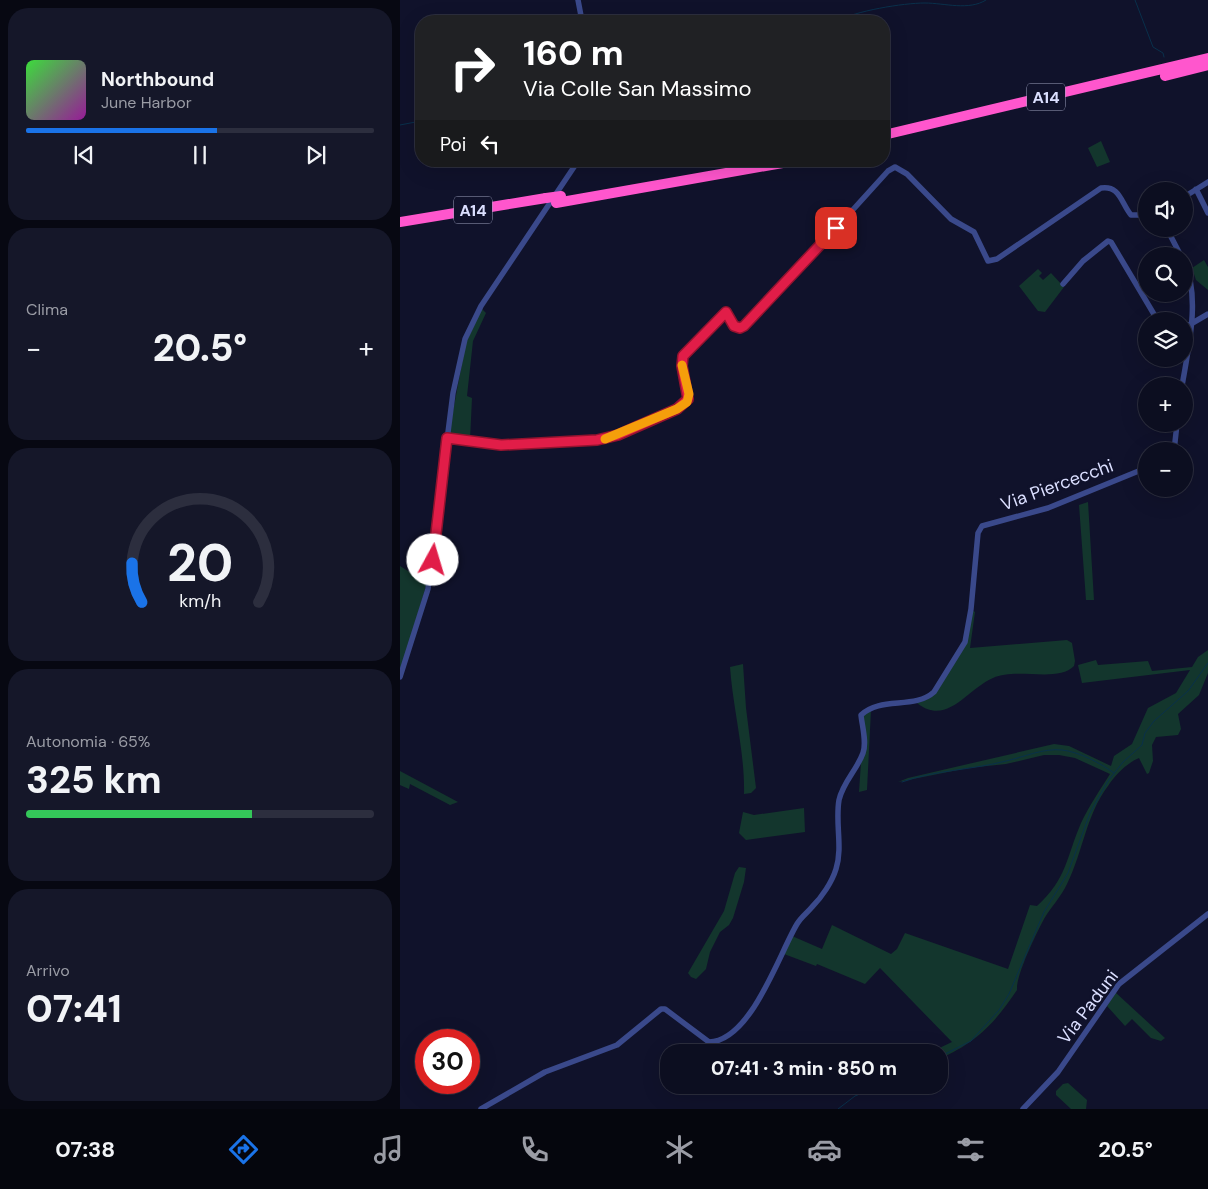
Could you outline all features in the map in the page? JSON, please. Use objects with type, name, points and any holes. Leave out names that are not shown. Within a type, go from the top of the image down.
[{"type":"highway","name":"A14","points":[[890,134],[1208,58]]},
{"type":"highway","name":"A14","points":[[890,141],[1208,66]]},
{"type":"highway","name":"A14","points":[[400,229],[728,167]]},
{"type":"highway","name":"A14","points":[[400,222],[757,167]]},
{"type":"street","points":[[578,0],[581,15]]},
{"type":"street","points":[[400,677],[428,590],[452,392],[465,338],[481,306],[574,167]]},
{"type":"street","points":[[447,438],[501,445],[597,440],[618,435],[677,409],[688,399],[682,366],[683,356],[726,312],[734,326],[740,328],[744,326],[792,277],[888,171],[895,167],[907,174],[951,219],[974,232],[988,261],[997,259],[1101,188],[1111,187],[1116,190],[1131,215],[1138,215]]},
{"type":"street","points":[[1193,191],[1208,182]]},
{"type":"street","points":[[1196,189],[1208,213]]},
{"type":"street","points":[[1064,284],[1094,251],[1108,241],[1111,242],[1153,312]]},
{"type":"street","points":[[1193,323],[1208,314]]},
{"type":"street","name":"Via Piercecchi","points":[[481,1109],[545,1072],[618,1045],[661,1009],[665,1009],[709,1042],[716,1042],[729,1035],[762,996],[797,924],[818,902],[836,869],[839,854],[839,799],[843,786],[864,752],[861,715],[871,708],[920,701],[928,698],[934,692],[965,642],[971,609],[978,533],[982,526],[1048,508],[1138,471]]},
{"type":"street","name":"Via Paduni","points":[[1023,1109],[1058,1072],[1120,984],[1208,914]]},
{"type":"green space","points":[[1101,141],[1110,162],[1097,167],[1088,148]]},
{"type":"green space","points":[[1204,260],[1208,267],[1208,290],[1196,280],[1193,267]]},
{"type":"green space","points":[[1038,269],[1042,273],[1039,276],[1043,280],[1051,273],[1064,287],[1045,312],[1038,311],[1019,286]]},
{"type":"green space","points":[[482,309],[486,313],[473,341],[467,396],[472,398],[470,440],[448,438],[466,342]]},
{"type":"green space","points":[[1088,502],[1094,600],[1086,600],[1079,505]]},
{"type":"green space","points":[[400,566],[427,583],[400,673]]},
{"type":"green space","points":[[972,610],[975,612],[970,648],[1067,640],[1072,643],[1074,666],[1058,674],[1013,674],[993,678],[947,709],[938,711],[928,709],[917,703],[928,699],[965,643]]},
{"type":"green space","points":[[1208,650],[1208,673],[1199,695],[1178,714],[1181,729],[1178,735],[1156,737],[1152,745],[1153,761],[1149,773],[1147,774],[1139,758],[1122,770],[1108,786],[1095,809],[1067,884],[1044,919],[1032,944],[1023,965],[1017,990],[1000,1013],[974,1039],[948,1055],[948,1044],[952,1042],[880,968],[865,984],[817,964],[816,966],[784,954],[792,936],[822,949],[832,925],[891,954],[897,949],[905,933],[1008,969],[1030,905],[1037,906],[1054,887],[1065,868],[1081,823],[1110,774],[1075,758],[1044,755],[1006,764],[968,768],[898,782],[908,778],[1054,744],[1069,746],[1111,766],[1114,756],[1132,744],[1148,708],[1176,693],[1190,670],[1082,683],[1078,665],[1096,660],[1098,665],[1148,661],[1152,671],[1192,667],[1198,657]]},
{"type":"green space","points":[[743,664],[746,708],[756,788],[751,793],[744,794],[743,762],[730,667]]},
{"type":"green space","points":[[871,710],[867,790],[859,792],[861,762],[863,758],[862,715]]},
{"type":"green space","points":[[400,771],[458,802],[450,805],[410,784],[409,789],[400,785]]},
{"type":"green space","points":[[804,808],[805,832],[746,840],[739,833],[743,812],[754,815]]},
{"type":"green space","points":[[739,867],[746,868],[744,882],[733,918],[729,925],[720,932],[710,952],[706,969],[696,979],[691,977],[688,973],[724,911],[735,873]]},
{"type":"green space","points":[[1115,992],[1165,1038],[1161,1041],[1151,1038],[1132,1019],[1125,1026],[1107,1006]]},
{"type":"green space","points":[[1068,1083],[1087,1100],[1086,1109],[1071,1109],[1056,1095],[1056,1091],[1063,1084]]},
{"type":"waterway","points":[[852,15],[916,3],[964,6],[986,0]]},
{"type":"waterway","points":[[1135,0],[1153,47],[1163,53],[1164,57]]},
{"type":"waterway","points":[[400,125],[415,122]]},
{"type":"waterway","points":[[948,1052],[971,1041],[999,1010],[1009,994],[1044,912],[1068,873],[1090,813],[1108,781],[1123,762],[1142,745],[1145,733],[1154,721],[1188,691],[1208,663]]},
{"type":"waterway","points":[[902,782],[927,775],[993,764],[1055,750],[1069,751],[1083,756],[1114,773]]},
{"type":"waterway","points":[[838,1109],[860,1094]]},
{"type":"slow traffic","points":[[605,439],[684,405],[689,394],[682,365]]},
{"type":"route","points":[[433,560],[447,438],[501,445],[597,440],[618,435],[677,409],[687,402],[689,394],[682,366],[683,356],[722,313],[727,312],[737,328],[744,326],[836,228]]}]
